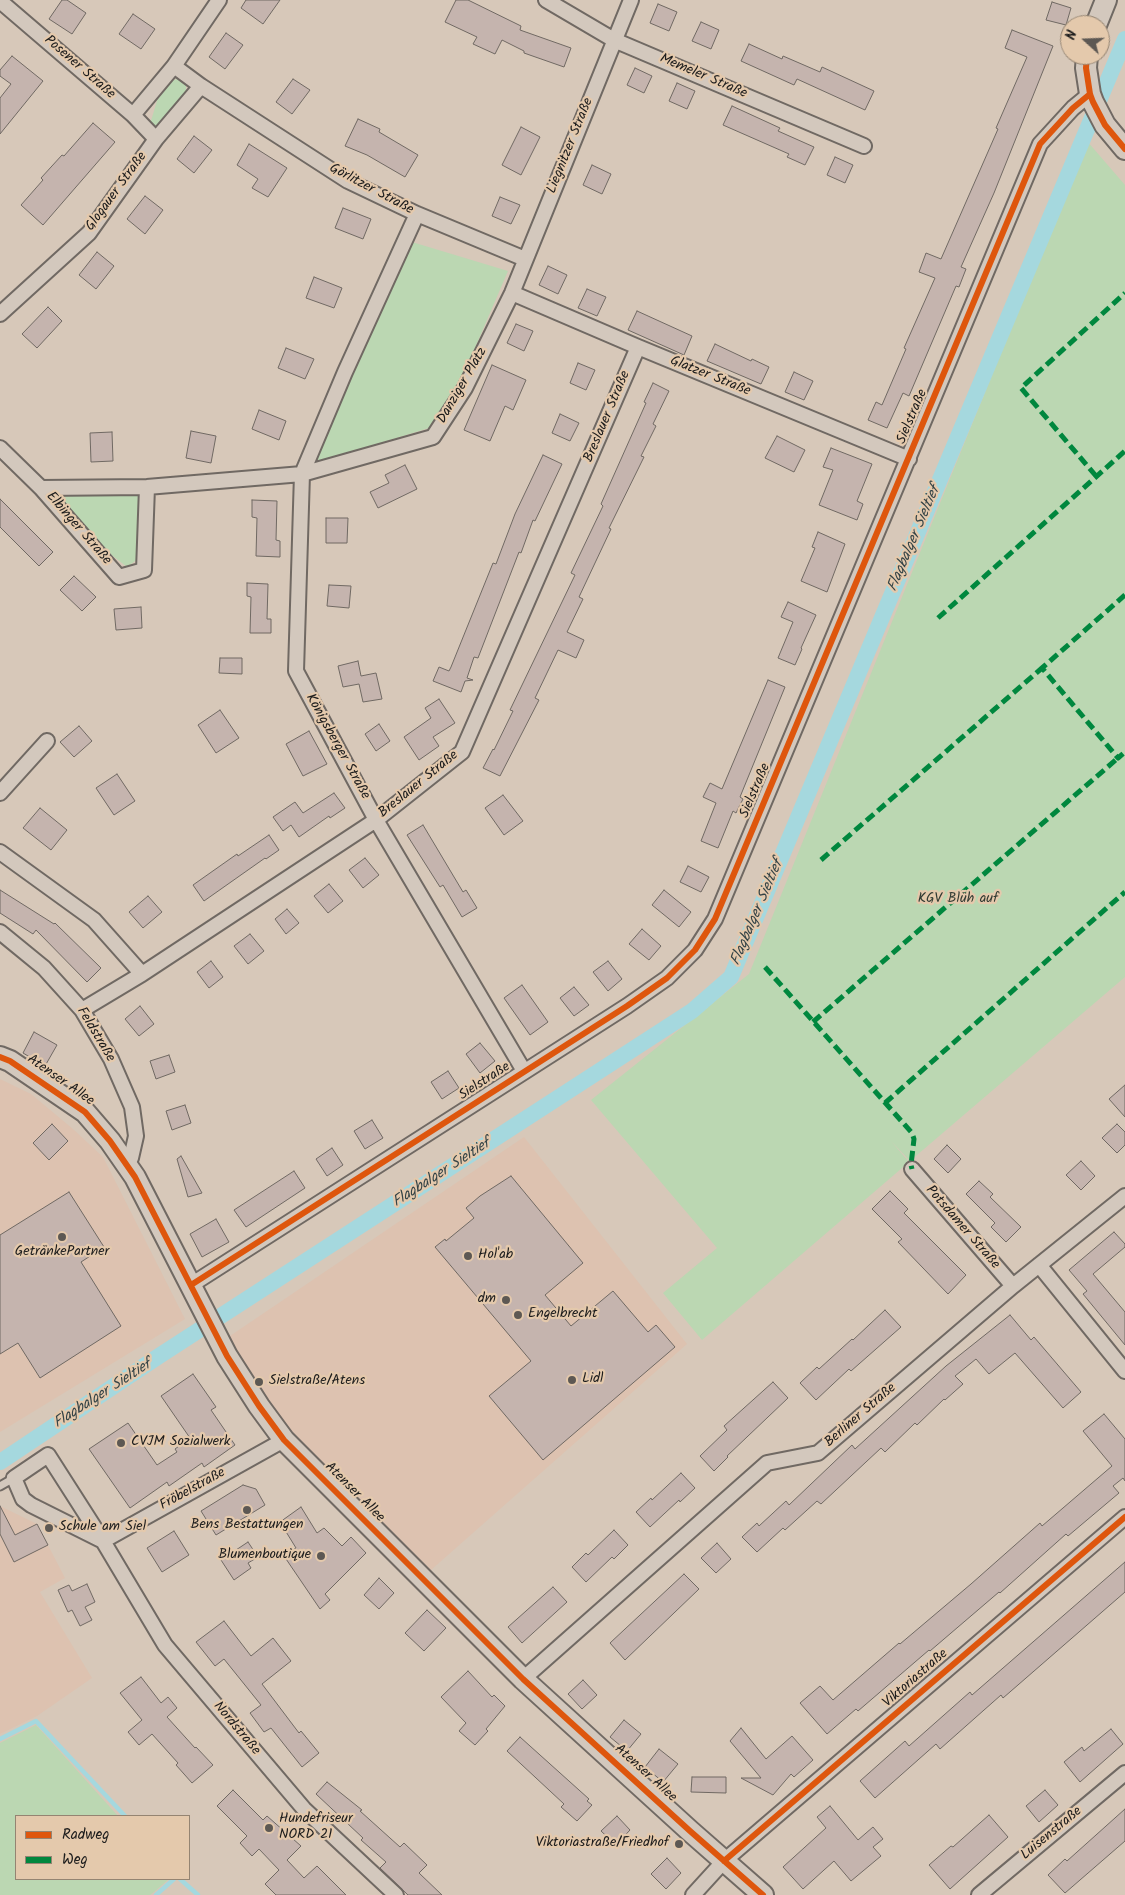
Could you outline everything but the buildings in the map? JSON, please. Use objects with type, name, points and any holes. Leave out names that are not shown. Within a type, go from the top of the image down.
[{"type":"street","points":[[133,115],[174,66],[219,0]]},
{"type":"street","name":"Memeler Straße","points":[[546,0],[614,40],[864,146]]},
{"type":"street","name":"Liegnitzer Straße","points":[[512,293],[631,0]]},
{"type":"street","points":[[1100,15],[1106,0]]},
{"type":"street","name":"Posener Straße","points":[[0,1],[133,115],[156,138]]},
{"type":"street","points":[[1086,65],[1091,98],[1105,125],[1125,149]]},
{"type":"street","points":[[174,66],[201,86]]},
{"type":"street","name":"Görlitzer Straße","points":[[201,86],[348,180],[416,214],[525,259]]},
{"type":"street","name":"Glogauer Straße","points":[[0,314],[89,233],[156,138],[201,86]]},
{"type":"street","name":"Sielstraße","points":[[191,1285],[627,1006],[667,978],[694,950],[715,919],[1040,144],[1073,108],[1091,98]]},
{"type":"street","points":[[302,474],[345,372],[416,214]]},
{"type":"street","name":"Glatzer Straße","points":[[512,293],[909,459]]},
{"type":"street","name":"Danziger Platz","points":[[41,488],[147,487],[302,474],[432,437],[465,388],[512,293]]},
{"type":"street","name":"Breslauer Straße","points":[[82,1010],[142,974],[376,820],[462,752],[638,347]]},
{"type":"street","name":"Elbinger Straße","points":[[0,448],[41,488],[119,577],[144,570],[147,487]]},
{"type":"street","name":"Königsberger Straße","points":[[302,474],[296,672],[376,820],[524,1071]]},
{"type":"street","points":[[0,793],[48,741]]},
{"type":"street","points":[[0,852],[94,920],[142,974]]},
{"type":"street","name":"Feldstraße","points":[[0,932],[44,968],[82,1010],[111,1059],[132,1107],[136,1136],[131,1158],[126,1164]]},
{"type":"street","name":"Atenser Allee","points":[[0,1056],[85,1112],[110,1141],[135,1177],[219,1342],[259,1406],[284,1440],[523,1678],[763,1895]]},
{"type":"street","name":"Potsdamer Straße","points":[[912,1169],[1013,1286]]},
{"type":"street","name":"Berliner Straße","points":[[523,1678],[767,1463],[818,1453],[1013,1286],[1125,1196]]},
{"type":"street","points":[[1039,1265],[1125,1371]]},
{"type":"street","name":"Fröbelstraße","points":[[103,1541],[284,1440]]},
{"type":"street","name":"Nordstraße","points":[[14,1478],[48,1455],[103,1541],[165,1645],[304,1809],[396,1895]]},
{"type":"street","points":[[14,1478],[23,1499],[31,1505],[103,1541]]},
{"type":"street","name":"Viktoriastraße","points":[[693,1895],[724,1861],[1125,1517]]},
{"type":"street","name":"Luisenstraße","points":[[979,1895],[1125,1773]]},
{"type":"lane","points":[[0,1486],[14,1478]]},
{"type":"shaded area","points":[[0,1079],[31,1094],[103,1157],[185,1319],[0,1432]]},
{"type":"shaded area","points":[[524,1137],[687,1344],[431,1570],[291,1435],[227,1338]]},
{"type":"shaded area","points":[[0,1506],[37,1524],[65,1578],[40,1592],[92,1678],[37,1716],[0,1734]]},
{"type":"green space","points":[[178,79],[186,84],[186,95],[157,128],[150,124],[160,91],[169,81]]},
{"type":"green space","name":"KGV Blüh auf","points":[[1087,141],[1125,185],[1125,977],[910,1161],[891,1141],[909,1162],[702,1340],[663,1293],[717,1248],[591,1100],[749,974]]},
{"type":"green space","points":[[412,242],[508,271],[448,411],[432,427],[320,462],[311,461]]},
{"type":"green space","points":[[134,490],[144,504],[142,556],[127,567],[109,553],[51,493]]},
{"type":"green space","points":[[36,1725],[117,1815],[15,1815],[15,1880],[168,1880],[150,1895],[0,1895],[0,1743]]},
{"type":"waterway","name":"Flagbalger Sieltief","points":[[0,1462],[159,1356],[692,1011],[731,977],[1125,39]]},
{"type":"waterway","points":[[0,1739],[36,1721],[124,1815]]},
{"type":"waterway","points":[[156,1895],[173,1880]]},
{"type":"waterway","points":[[181,1880],[198,1895]]},
{"type":"marked path","points":[[1096,476],[1021,388],[1125,293]]},
{"type":"marked path","points":[[938,618],[1125,451]]},
{"type":"marked path","points":[[1125,595],[1042,668],[1118,758],[1125,752]]},
{"type":"marked path","points":[[821,860],[1042,668]]},
{"type":"marked path","points":[[813,1022],[1118,758]]},
{"type":"marked path","points":[[885,1103],[1125,892]]},
{"type":"marked path","points":[[765,967],[912,1133],[914,1139],[912,1169]]},
{"type":"cycle path","points":[[1086,65],[1090,94],[1093,102],[1105,125],[1125,149]]},
{"type":"cycle path","points":[[191,1285],[627,1006],[667,978],[695,950],[715,919],[1040,144],[1073,108],[1090,94]]},
{"type":"cycle path","points":[[0,1057],[10,1061],[85,1112],[110,1141],[135,1177],[227,1356],[259,1406],[284,1440],[523,1679],[763,1895]]},
{"type":"cycle path","points":[[724,1861],[1125,1517]]},
{"type":"place","name":"GetränkePartner","points":[[62,1237]]},
{"type":"place","name":"Hol'ab","points":[[468,1256]]},
{"type":"place","name":"dm","points":[[506,1300]]},
{"type":"place","name":"Engelbrecht","points":[[518,1315]]},
{"type":"place","name":"Lidl","points":[[572,1380]]},
{"type":"place","name":"Sielstraße/Atens","points":[[259,1382]]},
{"type":"place","name":"CVJM Sozialwerk","points":[[121,1443]]},
{"type":"place","name":"Bens Bestattungen","points":[[247,1510]]},
{"type":"place","name":"Schule am Siel","points":[[49,1528]]},
{"type":"place","name":"Blumenboutique","points":[[321,1556]]},
{"type":"place","name":"Hundefriseur NORD 21","points":[[269,1828]]},
{"type":"place","name":"Viktoriastraße/Friedhof","points":[[679,1844]]}]
